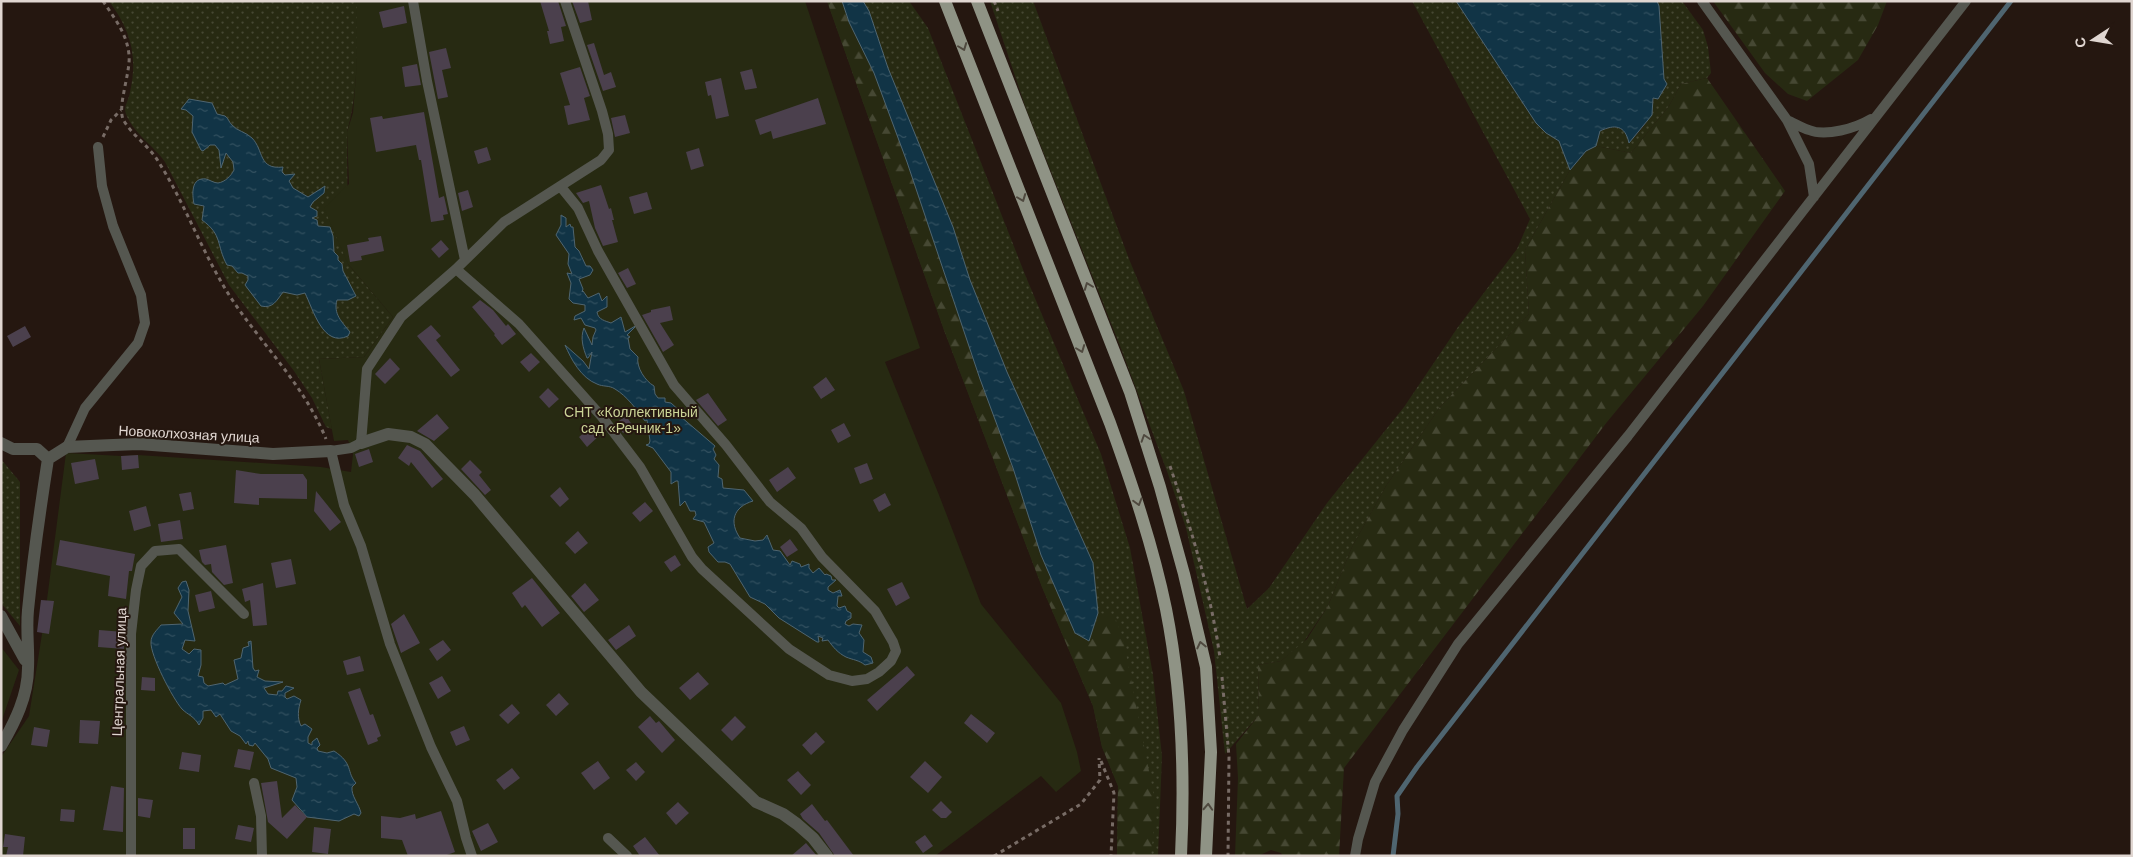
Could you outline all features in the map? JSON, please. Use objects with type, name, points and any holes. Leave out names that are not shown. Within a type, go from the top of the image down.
[{"type":"main road","points":[[945,1],[1110,423],[1133,486],[1151,548],[1166,610],[1181,717],[1183,790],[1181,856]]},
{"type":"main road","points":[[977,1],[1130,392],[1160,487],[1184,574],[1206,667],[1211,752],[1206,856]]},
{"type":"street","points":[[360,443],[388,434],[411,438],[424,444],[475,495],[641,692],[756,802],[783,814],[797,824],[813,838],[827,856]]},
{"type":"street","points":[[1,443],[14,449],[37,449],[48,459],[36,533],[26,627],[28,668],[21,708],[1,746]]},
{"type":"street","name":"Новоколхозная улица","points":[[48,459],[67,447],[139,444],[265,453],[331,451]]},
{"type":"street","points":[[1,616],[21,650],[28,668]]},
{"type":"lane","points":[[413,1],[427,81],[465,260]]},
{"type":"lane","points":[[472,856],[457,801],[431,747],[390,644],[361,546],[344,505],[331,451],[351,448],[360,443],[366,369],[401,317],[456,269],[504,222],[601,160],[609,150],[610,144],[600,102],[565,1]]},
{"type":"lane","points":[[1702,1],[1787,120],[1809,164],[1814,197]]},
{"type":"lane","points":[[1355,856],[1375,782],[1402,730],[1458,644],[1628,436],[1966,1]]},
{"type":"lane","points":[[1787,120],[1811,132],[1834,132],[1860,126],[1879,113]]},
{"type":"lane","points":[[67,447],[85,408],[138,343],[145,322],[141,295],[113,226],[102,186],[98,147]]},
{"type":"lane","points":[[456,269],[519,324],[602,417],[640,467],[692,557],[707,574],[789,649],[816,668],[837,678],[852,681],[867,679],[879,672],[891,661],[896,651],[883,624],[869,604],[822,557],[808,536],[787,515],[770,502],[726,445],[674,385],[589,234],[578,208],[561,187]]},
{"type":"lane","name":"Центральная улица","points":[[130,856],[131,634],[136,590],[142,566],[155,551],[179,549],[244,614]]},
{"type":"lane","points":[[254,783],[261,816],[262,856]]},
{"type":"lane","points":[[608,838],[627,856]]},
{"type":"path","points":[[102,1],[124,33],[129,54],[130,64],[121,110],[124,122],[160,164],[231,298],[303,394],[318,420],[331,451]]},
{"type":"path","points":[[98,147],[111,120],[121,110]]},
{"type":"path","points":[[994,856],[1081,804],[1100,780],[1100,758],[1114,793],[1111,856]]},
{"type":"green space","points":[[109,1],[357,1],[357,51],[354,100],[347,132],[348,264],[393,317],[364,357],[319,359],[332,429],[326,427],[312,398],[294,371],[229,285],[165,162],[129,121],[125,109],[132,79],[133,55],[123,23]]},
{"type":"green space","name":"СНТ «Коллективный сад «Речник-1»","points":[[357,1],[805,1],[920,348],[885,362],[981,604],[1061,703],[1077,752],[1081,771],[1056,792],[1041,776],[935,856],[1,856],[1,757],[29,716],[45,615],[66,453],[138,455],[321,467],[351,472],[353,454],[348,440],[334,441],[319,359],[364,357],[393,317],[348,264],[324,208],[349,184],[347,132],[353,113],[356,75]]},
{"type":"green space","points":[[827,1],[909,1],[928,28],[1026,277],[1101,454],[1130,548],[1153,675],[1162,756],[1158,856],[1117,856],[1118,786],[1102,747],[1093,706],[1042,587],[944,330]]},
{"type":"green space","points":[[827,1],[842,1],[849,22],[874,73],[907,162],[980,379],[1013,468],[1041,555],[1075,633],[1089,641],[1098,613],[1114,615],[1123,638],[1156,807],[1151,856],[1117,856],[1118,786],[1102,747],[1093,706],[1042,587],[944,330]]},
{"type":"green space","points":[[990,1],[1033,1],[1129,259],[1184,391],[1247,609],[1269,588],[1327,503],[1404,407],[1458,327],[1517,249],[1530,219],[1412,1],[1456,1],[1536,123],[1546,133],[1559,141],[1570,170],[1525,250],[1529,314],[1440,407],[1386,486],[1352,547],[1328,606],[1303,643],[1281,661],[1258,665],[1259,715],[1225,754],[1214,651],[1186,528],[1120,346],[1025,106]]},
{"type":"green space","points":[[1657,1],[1682,1],[1703,30],[1708,47],[1711,73],[1707,78],[1681,84],[1669,106],[1631,153],[1596,146],[1600,131],[1615,127],[1625,133],[1630,142],[1650,116],[1653,97],[1658,99],[1667,84],[1664,79],[1659,6]]},
{"type":"green space","points":[[1713,1],[1887,1],[1878,25],[1858,60],[1807,101],[1788,94],[1765,73]]},
{"type":"green space","points":[[1707,78],[1785,191],[1703,306],[1607,422],[1344,768],[1339,856],[1283,856],[1281,853],[1271,850],[1258,856],[1235,856],[1238,778],[1236,744],[1259,715],[1258,665],[1281,661],[1307,639],[1328,606],[1352,547],[1386,486],[1440,407],[1529,314],[1525,250],[1570,170],[1586,151],[1596,146],[1631,153],[1669,106],[1681,84]]},
{"type":"green space","points":[[1,459],[20,482],[20,626],[1,603]]},
{"type":"green space","points":[[1,647],[19,670],[1,723]]},
{"type":"water","points":[[842,1],[863,1],[869,11],[888,68],[953,227],[970,280],[1007,372],[1093,563],[1098,613],[1089,641],[1075,633],[1041,555],[1013,468],[980,379],[907,162],[874,73],[849,22]]},
{"type":"water","points":[[1456,1],[1657,1],[1659,6],[1664,79],[1667,84],[1658,99],[1653,98],[1652,115],[1629,143],[1622,129],[1610,127],[1600,131],[1596,146],[1586,151],[1570,170],[1559,141],[1546,133],[1536,123]]},
{"type":"water","points":[[189,99],[212,103],[217,114],[225,116],[234,127],[252,138],[265,162],[275,167],[283,167],[282,172],[285,175],[295,174],[289,181],[293,188],[308,197],[325,186],[324,193],[310,207],[317,211],[317,216],[312,218],[317,220],[318,226],[330,227],[333,236],[334,252],[342,264],[343,271],[356,296],[348,300],[337,300],[336,305],[337,314],[350,332],[348,336],[332,337],[326,332],[320,325],[305,293],[297,295],[283,292],[272,305],[261,306],[245,285],[248,276],[238,273],[232,266],[227,265],[216,236],[209,225],[202,220],[204,206],[194,204],[193,191],[195,183],[201,179],[215,183],[225,180],[234,170],[233,162],[226,153],[221,168],[219,150],[215,145],[210,145],[203,151],[201,150],[192,132],[193,116],[186,110],[181,109]]},
{"type":"water","points":[[561,215],[566,218],[566,227],[570,224],[573,227],[575,247],[586,266],[590,266],[593,270],[590,275],[579,279],[583,289],[582,292],[588,298],[599,293],[602,301],[607,296],[607,307],[597,312],[602,320],[611,323],[621,317],[625,332],[637,325],[627,335],[630,337],[628,338],[630,349],[638,357],[640,369],[647,381],[654,386],[655,394],[658,398],[665,398],[665,402],[671,403],[682,413],[680,416],[715,446],[713,449],[716,455],[714,459],[719,465],[718,477],[722,479],[723,488],[744,490],[753,501],[741,507],[735,516],[735,526],[740,538],[755,541],[763,540],[767,535],[773,550],[780,551],[790,565],[792,561],[800,564],[801,567],[809,564],[809,568],[813,573],[819,568],[825,575],[831,576],[832,580],[836,580],[828,587],[828,590],[833,593],[840,590],[842,596],[838,596],[837,606],[839,608],[845,606],[847,611],[851,613],[851,618],[845,624],[849,626],[853,624],[862,625],[859,633],[864,640],[863,652],[871,657],[873,663],[865,665],[846,657],[836,650],[828,640],[822,641],[823,638],[818,636],[819,642],[817,642],[779,618],[765,604],[750,597],[730,564],[718,562],[709,552],[708,547],[714,543],[704,522],[693,519],[696,515],[695,511],[690,511],[685,501],[680,506],[678,481],[671,484],[671,472],[653,448],[646,445],[650,441],[647,420],[645,421],[624,395],[613,388],[591,381],[577,368],[565,345],[589,369],[592,352],[587,358],[582,343],[582,336],[584,328],[592,345],[596,330],[585,325],[581,318],[574,320],[575,316],[585,311],[585,305],[573,303],[569,299],[571,283],[567,273],[572,274],[568,264],[569,254],[556,235],[561,225]]},
{"type":"water","points":[[186,581],[189,590],[188,611],[195,641],[185,640],[182,649],[189,654],[194,649],[201,650],[201,665],[198,676],[203,677],[204,683],[208,686],[223,683],[225,685],[238,679],[234,660],[241,658],[243,648],[249,646],[248,642],[251,641],[253,668],[255,671],[259,670],[257,677],[265,681],[283,682],[264,688],[268,694],[277,695],[278,691],[282,691],[286,686],[294,688],[285,693],[285,697],[287,699],[294,696],[301,700],[298,713],[301,726],[305,724],[312,729],[308,737],[308,743],[312,745],[312,742],[317,738],[320,745],[317,748],[318,751],[327,753],[334,751],[347,764],[356,783],[352,790],[361,813],[359,816],[354,814],[339,821],[307,817],[292,800],[297,787],[296,778],[271,768],[268,759],[255,743],[253,746],[249,745],[248,741],[246,744],[240,736],[231,731],[220,714],[216,717],[211,710],[203,711],[203,718],[199,725],[178,704],[154,657],[151,639],[161,625],[183,624],[174,613],[182,597],[178,588],[182,582]]},
{"type":"building","points":[[540,1],[558,1],[566,26],[561,27],[564,41],[550,44],[547,31],[549,31]]},
{"type":"building","points":[[572,1],[588,1],[592,20],[580,23]]},
{"type":"building","points":[[404,6],[407,23],[383,28],[379,12]]},
{"type":"building","points":[[594,43],[604,75],[611,72],[616,87],[603,91],[587,45]]},
{"type":"building","points":[[446,48],[451,68],[442,70],[448,97],[438,99],[429,52]]},
{"type":"building","points":[[417,64],[421,85],[405,87],[402,67]]},
{"type":"building","points":[[580,67],[590,96],[584,98],[590,120],[568,125],[564,106],[570,105],[560,73]]},
{"type":"building","points":[[752,69],[757,88],[745,90],[740,72]]},
{"type":"building","points":[[721,78],[729,116],[716,119],[711,95],[708,96],[705,82]]},
{"type":"building","points":[[818,98],[826,124],[773,139],[771,131],[760,135],[755,120]]},
{"type":"building","points":[[424,112],[439,198],[444,196],[448,214],[443,215],[444,220],[431,222],[421,160],[419,160],[416,145],[376,152],[370,118],[382,116],[383,119]]},
{"type":"building","points":[[625,115],[630,133],[615,137],[611,118]]},
{"type":"building","points":[[487,147],[491,160],[478,164],[474,151]]},
{"type":"building","points":[[699,148],[704,166],[691,170],[686,152]]},
{"type":"building","points":[[601,185],[609,209],[611,208],[618,242],[603,246],[595,228],[589,201],[583,203],[576,193]]},
{"type":"building","points":[[468,190],[473,207],[462,211],[458,193]]},
{"type":"building","points":[[647,192],[652,209],[634,214],[629,197]]},
{"type":"building","points":[[381,236],[384,251],[361,256],[362,260],[350,262],[347,245],[369,241],[368,238]]},
{"type":"building","points":[[441,240],[449,249],[439,258],[431,249]]},
{"type":"building","points":[[628,268],[636,284],[627,288],[618,273]]},
{"type":"building","points":[[480,300],[493,310],[506,326],[508,324],[516,334],[502,345],[472,307]]},
{"type":"building","points":[[670,306],[673,320],[660,323],[674,345],[663,352],[642,315],[651,312],[651,310]]},
{"type":"building","points":[[431,325],[441,336],[436,340],[460,370],[451,377],[417,336]]},
{"type":"building","points":[[25,326],[31,337],[13,347],[7,336]]},
{"type":"building","points":[[531,353],[540,362],[529,372],[520,362]]},
{"type":"building","points":[[390,358],[400,369],[385,384],[375,374]]},
{"type":"building","points":[[826,377],[835,390],[821,399],[813,387]]},
{"type":"building","points":[[548,388],[559,399],[549,408],[539,397]]},
{"type":"building","points":[[708,393],[727,420],[718,426],[696,400]]},
{"type":"building","points":[[437,414],[449,428],[434,441],[417,431]]},
{"type":"building","points":[[626,416],[633,426],[623,433],[616,423]]},
{"type":"building","points":[[844,423],[851,436],[838,443],[831,430]]},
{"type":"building","points":[[593,425],[601,434],[587,447],[579,437]]},
{"type":"building","points":[[407,445],[420,451],[443,479],[432,488],[411,462],[409,466],[398,458]]},
{"type":"building","points":[[369,449],[373,462],[359,467],[355,454]]},
{"type":"building","points":[[138,455],[139,468],[122,470],[121,456]]},
{"type":"building","points":[[95,459],[99,479],[75,484],[71,463]]},
{"type":"building","points":[[470,460],[482,472],[479,475],[491,490],[485,495],[461,469]]},
{"type":"building","points":[[867,463],[873,479],[860,484],[854,468]]},
{"type":"building","points":[[788,467],[796,478],[777,492],[769,480]]},
{"type":"building","points":[[236,470],[261,474],[303,474],[307,480],[307,499],[259,498],[259,505],[234,503]]},
{"type":"building","points":[[560,487],[569,499],[560,507],[550,496]]},
{"type":"building","points":[[316,491],[341,522],[330,531],[314,511]]},
{"type":"building","points":[[191,492],[194,509],[183,511],[179,494]]},
{"type":"building","points":[[885,493],[891,505],[879,512],[873,500]]},
{"type":"building","points":[[645,502],[653,511],[640,522],[632,513]]},
{"type":"building","points":[[146,506],[151,526],[134,531],[129,511]]},
{"type":"building","points":[[180,520],[183,539],[161,542],[158,524]]},
{"type":"building","points":[[578,531],[588,543],[575,554],[565,543]]},
{"type":"building","points":[[790,539],[798,550],[787,557],[780,547]]},
{"type":"building","points":[[60,540],[135,554],[132,571],[129,571],[126,599],[108,596],[110,576],[56,565]]},
{"type":"building","points":[[226,545],[233,583],[224,585],[212,572],[211,564],[205,565],[202,562],[199,550]]},
{"type":"building","points":[[675,555],[681,565],[671,572],[664,562]]},
{"type":"building","points":[[291,559],[296,584],[276,588],[271,563]]},
{"type":"building","points":[[532,578],[560,613],[542,627],[525,605],[522,608],[512,593]]},
{"type":"building","points":[[902,582],[910,598],[896,606],[887,589]]},
{"type":"building","points":[[263,583],[267,625],[253,626],[250,600],[245,602],[242,589]]},
{"type":"building","points":[[585,583],[599,600],[584,612],[571,596]]},
{"type":"building","points":[[211,591],[215,608],[199,612],[195,595]]},
{"type":"building","points":[[41,600],[54,601],[49,634],[37,632]]},
{"type":"building","points":[[404,614],[420,643],[401,653],[391,624]]},
{"type":"building","points":[[629,625],[636,636],[616,650],[608,640]]},
{"type":"building","points":[[99,630],[124,632],[124,649],[98,647]]},
{"type":"building","points":[[443,640],[451,650],[437,661],[429,649]]},
{"type":"building","points":[[360,656],[364,671],[347,675],[343,661]]},
{"type":"building","points":[[907,666],[915,675],[877,711],[867,700]]},
{"type":"building","points":[[698,672],[709,684],[690,700],[679,688]]},
{"type":"building","points":[[442,676],[451,691],[438,699],[429,683]]},
{"type":"building","points":[[142,677],[155,678],[155,691],[141,690]]},
{"type":"building","points":[[360,688],[370,715],[373,714],[381,736],[377,738],[378,741],[368,745],[348,692]]},
{"type":"building","points":[[559,693],[569,704],[556,716],[546,705]]},
{"type":"building","points":[[512,704],[520,713],[508,724],[499,715]]},
{"type":"building","points":[[971,714],[995,733],[987,743],[964,723]]},
{"type":"building","points":[[650,716],[656,723],[659,721],[675,740],[662,753],[638,727]]},
{"type":"building","points":[[735,716],[746,727],[732,741],[721,730]]},
{"type":"building","points":[[80,720],[100,721],[98,744],[79,743]]},
{"type":"building","points":[[464,726],[470,740],[456,746],[450,732]]},
{"type":"building","points":[[34,727],[50,730],[47,747],[31,745]]},
{"type":"building","points":[[816,732],[825,742],[811,755],[802,745]]},
{"type":"building","points":[[238,749],[254,752],[250,770],[234,767]]},
{"type":"building","points":[[182,752],[201,755],[199,772],[179,769]]},
{"type":"building","points":[[598,761],[610,778],[594,790],[581,773]]},
{"type":"building","points":[[925,761],[942,777],[928,793],[910,777]]},
{"type":"building","points":[[636,762],[645,772],[636,781],[626,770]]},
{"type":"building","points":[[512,768],[520,778],[504,790],[496,780]]},
{"type":"building","points":[[798,771],[811,785],[801,795],[787,780]]},
{"type":"building","points":[[277,781],[282,818],[295,805],[307,817],[287,839],[268,822],[261,783]]},
{"type":"building","points":[[111,786],[124,788],[123,832],[103,830]]},
{"type":"building","points":[[138,798],[153,800],[150,818],[138,816]]},
{"type":"building","points":[[941,801],[952,812],[946,818],[941,818],[932,810]]},
{"type":"building","points":[[678,802],[689,813],[676,825],[666,813]]},
{"type":"building","points":[[812,804],[825,821],[827,820],[854,856],[835,856],[819,833],[803,819],[800,814]]},
{"type":"building","points":[[61,809],[75,810],[74,822],[60,821]]},
{"type":"building","points":[[441,811],[455,852],[444,856],[408,856],[402,840],[381,838],[381,816],[400,818],[415,814],[416,819]]},
{"type":"building","points":[[488,823],[498,842],[481,851],[472,831]]},
{"type":"building","points":[[238,825],[254,828],[251,842],[235,839]]},
{"type":"building","points":[[314,827],[331,829],[328,854],[312,852]]},
{"type":"building","points":[[183,828],[195,828],[195,849],[183,849]]},
{"type":"building","points":[[5,834],[25,837],[23,856],[6,856],[8,847],[3,847]]},
{"type":"building","points":[[925,835],[933,846],[923,853],[915,842]]},
{"type":"building","points":[[645,837],[660,856],[640,856],[633,846]]},
{"type":"building","points":[[806,843],[817,856],[791,856]]},
{"type":"waterway","points":[[1393,856],[1398,814],[1397,796],[1417,767],[2011,1]]}]
